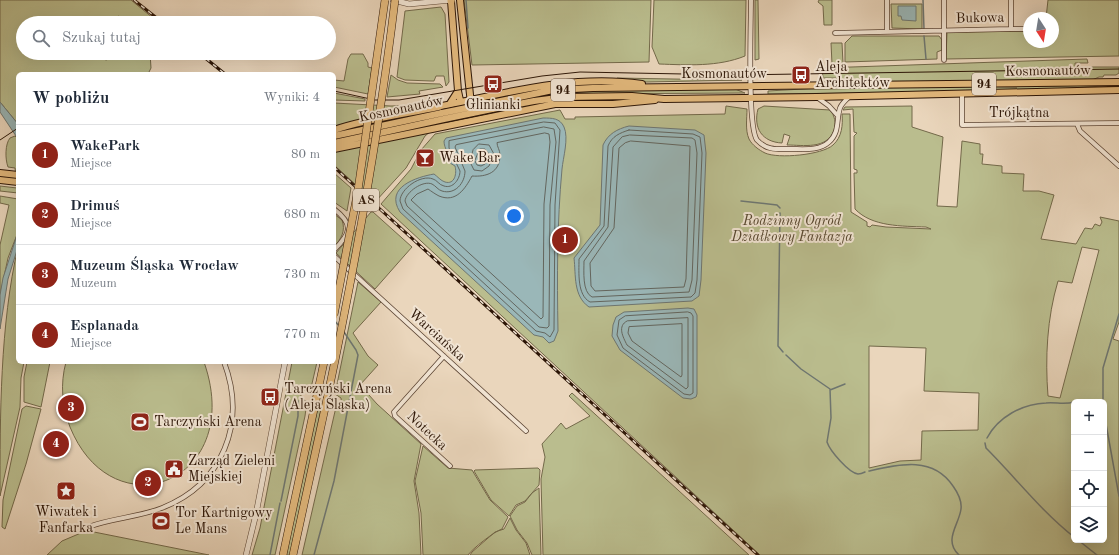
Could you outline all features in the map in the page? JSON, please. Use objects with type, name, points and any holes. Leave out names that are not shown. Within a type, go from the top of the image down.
[{"type":"highway","name":"A8","points":[[336,305],[358,190],[385,0]]},
{"type":"highway","name":"A8","points":[[336,356],[373,162],[394,0]]},
{"type":"highway","points":[[283,555],[324,364]]},
{"type":"highway","name":"A8","points":[[293,555],[334,364]]},
{"type":"main road","points":[[451,0],[458,91],[460,102],[469,121]]},
{"type":"main road","points":[[460,3],[471,109],[469,121]]},
{"type":"main road","points":[[336,130],[460,102],[539,86],[568,82],[617,81],[655,86]]},
{"type":"main road","name":"Kosmonautów","points":[[336,136],[443,116],[560,90],[655,86],[1119,82]]},
{"type":"main road","name":"Kosmonautów","points":[[492,106],[565,97],[632,96],[664,99],[752,98],[1119,90]]},
{"type":"main road","points":[[449,105],[458,91]]},
{"type":"main road","points":[[336,149],[555,104],[613,104],[664,99]]},
{"type":"main road","name":"Kosmonautów","points":[[336,143],[443,116]]},
{"type":"main road","points":[[0,173],[16,174]]},
{"type":"main road","points":[[0,180],[16,182]]},
{"type":"street","points":[[394,0],[409,4],[451,0],[460,3]]},
{"type":"street","points":[[751,0],[751,86],[754,135],[764,146],[773,149],[816,148],[823,146],[834,136],[838,129],[838,116],[842,105],[850,96]]},
{"type":"street","points":[[887,0],[887,32]]},
{"type":"street","points":[[944,0],[944,60]]},
{"type":"street","name":"Bukowa","points":[[835,33],[1011,29],[1011,0]]},
{"type":"street","points":[[1011,29],[1023,29]]},
{"type":"street","name":"Trójkątna","points":[[962,94],[962,125],[1119,123]]},
{"type":"street","points":[[817,97],[829,106],[838,116]]},
{"type":"street","points":[[1077,124],[1080,131],[1119,166]]},
{"type":"street","points":[[336,212],[346,220],[347,234],[336,248]]},
{"type":"street","name":"Warciańska","points":[[336,258],[526,431]]},
{"type":"street","name":"Notecka","points":[[444,356],[394,412],[395,416],[450,466]]},
{"type":"street","points":[[91,526],[146,513],[171,504],[196,490],[210,475],[223,452],[231,418],[231,390],[224,364]]},
{"type":"street","points":[[246,555],[252,533],[285,364]]},
{"type":"green space","points":[[0,0],[131,0],[150,16],[16,16],[16,60],[150,60],[151,68],[149,72],[16,72],[16,122],[0,102]]},
{"type":"green space","points":[[464,0],[651,0],[649,62],[472,65]]},
{"type":"green space","points":[[654,0],[746,0],[745,56],[735,60],[713,64],[659,64],[652,47]]},
{"type":"green space","points":[[755,0],[758,0],[759,59],[755,60]]},
{"type":"green space","points":[[819,0],[832,0],[832,25],[824,25],[823,6],[818,2]]},
{"type":"green space","points":[[1048,0],[1119,0],[1119,56],[946,59],[947,32],[1023,31],[1023,48],[1059,48],[1059,12],[1047,12]]},
{"type":"green space","points":[[891,4],[922,4],[922,29],[892,28]]},
{"type":"green space","points":[[441,7],[445,14],[449,82],[446,86],[444,76],[436,76],[434,81],[405,80],[397,77],[405,11]]},
{"type":"green space","points":[[852,36],[939,36],[942,40],[942,50],[937,52],[937,59],[845,62],[845,43]]},
{"type":"green space","points":[[831,43],[842,43],[843,63],[832,64]]},
{"type":"green space","points":[[351,54],[363,54],[368,63],[368,67],[372,68],[368,94],[336,87],[336,80],[344,81],[348,59]]},
{"type":"green space","points":[[1087,59],[1088,63],[1075,63],[1075,67],[1119,67],[1119,73],[1116,75],[1104,75],[1103,77],[1092,80],[855,82],[837,80],[836,78],[823,78],[822,68]]},
{"type":"green space","points":[[391,75],[398,80],[407,83],[440,84],[443,87],[419,91],[420,94],[387,97]]},
{"type":"green space","points":[[617,78],[742,80],[646,82]]},
{"type":"green space","points":[[1118,85],[1028,91],[768,94],[768,91],[820,88]]},
{"type":"green space","points":[[735,89],[745,93],[571,94],[536,97],[492,106],[544,95],[584,91]]},
{"type":"green space","points":[[336,93],[365,99],[365,101],[336,100]]},
{"type":"green space","points":[[336,103],[391,106],[421,105],[423,107],[336,126]]},
{"type":"green space","name":"Rodzinny Ogród Działkowy Fantazja","points":[[726,106],[747,109],[747,132],[752,143],[765,153],[771,155],[789,156],[810,154],[833,145],[841,131],[842,114],[850,114],[851,212],[867,222],[867,226],[870,227],[872,225],[931,229],[926,227],[897,226],[879,222],[862,215],[855,209],[854,173],[857,173],[857,170],[854,169],[854,136],[857,133],[854,132],[853,109],[843,110],[845,107],[912,106],[912,127],[943,137],[937,206],[957,207],[962,141],[980,144],[980,154],[983,154],[982,164],[1002,166],[1002,173],[1024,174],[1023,191],[1039,191],[1054,195],[1041,239],[1076,244],[1085,228],[1092,229],[1095,224],[1100,226],[1102,222],[1100,217],[1119,221],[1119,322],[1113,339],[1119,341],[1119,555],[760,555],[381,204],[411,169],[421,150],[435,134],[560,110],[565,119],[575,119],[575,117],[725,114]],"holes":[[[1082,247],[1099,250],[1060,398],[1048,396],[1047,353],[1049,324],[1058,281],[1072,283]],[[869,346],[926,348],[924,391],[979,393],[978,430],[922,431],[921,460],[900,461],[869,468]]]},
{"type":"green space","points":[[764,106],[830,110],[835,120],[834,130],[826,141],[814,145],[787,145],[790,136],[784,134],[782,143],[769,140],[761,133],[757,122],[758,109]]},
{"type":"green space","points":[[431,131],[425,136],[406,168],[375,202],[336,167],[336,152]]},
{"type":"green space","points":[[16,137],[16,177],[15,168],[8,167],[7,164],[6,148],[10,138]]},
{"type":"green space","points":[[336,175],[351,188],[347,211],[336,203]]},
{"type":"green space","points":[[0,186],[16,188],[16,193],[0,191]]},
{"type":"green space","points":[[0,196],[16,199],[16,237],[8,258],[0,295],[0,245],[9,205],[0,203]]},
{"type":"green space","points":[[371,212],[373,212],[412,247],[375,289],[336,253]]},
{"type":"green space","points":[[336,216],[342,220],[343,224],[341,238],[336,244]]},
{"type":"green space","points":[[16,257],[16,364],[24,364],[21,378],[20,407],[0,496],[2,370],[4,339]]},
{"type":"green space","points":[[358,282],[381,302],[353,333],[368,356],[378,365],[360,385],[377,404],[421,444],[414,481],[419,513],[421,555],[302,555],[336,407],[342,408],[341,398],[335,394]]},
{"type":"green space","points":[[27,364],[50,364],[41,407],[24,402],[24,377]]},
{"type":"green space","name":"Tarczyński Arena","points":[[66,364],[204,364],[212,404],[207,438],[191,463],[169,479],[142,485],[115,478],[90,460],[70,427],[65,411],[63,395]]},
{"type":"green space","points":[[292,364],[317,364],[311,388],[307,389],[301,394],[300,399],[307,401],[305,416],[275,555],[252,555],[260,528]]},
{"type":"green space","points":[[572,393],[749,555],[543,555],[541,479],[545,457],[542,444],[561,423],[566,429],[590,416],[569,396]]},
{"type":"green space","points":[[319,403],[322,404],[290,555],[286,555]]},
{"type":"green space","points":[[26,406],[41,409],[26,464],[5,529],[2,527],[3,500],[22,409]]},
{"type":"green space","points":[[423,446],[448,468],[472,470],[490,500],[508,517],[502,529],[484,540],[468,555],[423,555],[421,513],[415,481]]},
{"type":"green space","points":[[538,468],[540,470],[539,485],[525,501],[516,505],[509,516],[491,500],[474,471],[475,470]]},
{"type":"green space","points":[[539,488],[541,555],[532,555],[527,543],[517,530],[510,516],[517,506],[525,502],[532,493]]},
{"type":"green space","points":[[510,518],[516,530],[526,543],[530,555],[470,555],[495,532],[504,529]]},
{"type":"green space","points":[[88,530],[209,555],[47,555],[62,541]]},
{"type":"water","points":[[898,6],[916,6],[916,21],[902,20],[901,16],[898,16]]},
{"type":"water","points":[[0,102],[16,122],[16,136],[0,112]]},
{"type":"water","points":[[543,118],[553,118],[558,120],[564,127],[566,137],[560,189],[558,230],[558,331],[554,341],[549,343],[543,337],[534,335],[400,212],[396,203],[396,196],[399,190],[405,185],[419,178],[434,174],[445,182],[451,182],[453,180],[456,169],[455,166],[450,163],[444,144],[446,138]]},
{"type":"water","points":[[629,126],[695,130],[704,135],[706,153],[701,280],[699,296],[692,301],[589,307],[580,297],[576,285],[574,258],[600,225],[603,145],[613,132]]},
{"type":"water","points":[[16,238],[16,253],[8,279],[0,329],[0,295],[3,278]]},
{"type":"water","points":[[688,308],[694,309],[697,315],[697,394],[696,397],[691,399],[683,398],[620,350],[612,336],[613,325],[616,317],[624,312]]},
{"type":"waterway","points":[[466,0],[468,28]]},
{"type":"waterway","points":[[923,0],[924,29]]},
{"type":"waterway","points":[[924,36],[926,59]]},
{"type":"waterway","points":[[741,201],[777,205],[780,208]]},
{"type":"waterway","points":[[780,213],[778,346],[783,352]]},
{"type":"waterway","points":[[1103,399],[1103,368],[1119,314]]},
{"type":"waterway","points":[[336,322],[339,326]]},
{"type":"waterway","points":[[314,555],[334,481],[358,355],[344,332]]},
{"type":"waterway","points":[[786,355],[801,369],[830,389],[831,418],[827,442],[836,456],[850,470],[858,474],[865,472]]},
{"type":"waterway","points":[[830,390],[845,384]]},
{"type":"waterway","points":[[281,501],[298,416],[298,401]]},
{"type":"waterway","points":[[987,438],[997,424],[1004,418],[1020,409],[1037,404],[1071,402]]},
{"type":"waterway","points":[[1107,430],[1119,496]]},
{"type":"waterway","points":[[985,443],[986,448],[1040,505],[1071,534]]},
{"type":"waterway","points":[[869,471],[892,466],[915,465],[926,466],[945,476],[956,491],[961,503],[960,515],[952,538],[954,549],[959,555]]},
{"type":"waterway","points":[[270,555],[280,503]]},
{"type":"waterway","points":[[1082,543],[1097,555]]},
{"type":"tram line","points":[[336,91],[375,100],[399,100],[542,76],[580,72],[736,75],[1119,69]]},
{"type":"tram line","points":[[0,140],[16,129]]},
{"type":"railway","points":[[134,0],[154,16]]},
{"type":"railway","points":[[208,60],[223,72]]},
{"type":"railway","points":[[336,169],[758,555]]},
{"type":"place","name":"Aleja Architektów","points":[[801,75]]},
{"type":"place","name":"Glinianki","points":[[493,84]]},
{"type":"place","name":"Wake Bar","points":[[425,158]]},
{"type":"place","name":"WakePark","points":[[565,240]]},
{"type":"place","name":"Tarczyński Arena (Aleja Śląska)","points":[[270,397]]},
{"type":"place","name":"Muzeum Śląska Wrocław","points":[[71,408]]},
{"type":"place","name":"Tarczyński Arena","points":[[140,422]]},
{"type":"place","name":"Esplanada","points":[[56,444]]},
{"type":"place","name":"Zarząd Zieleni Miejskiej","points":[[174,469]]},
{"type":"place","name":"Drimuś","points":[[148,483]]},
{"type":"place","name":"Wiwatek i Fanfarka","points":[[66,491]]},
{"type":"place","name":"Tor Kartnigowy Le Mans","points":[[161,521]]}]
